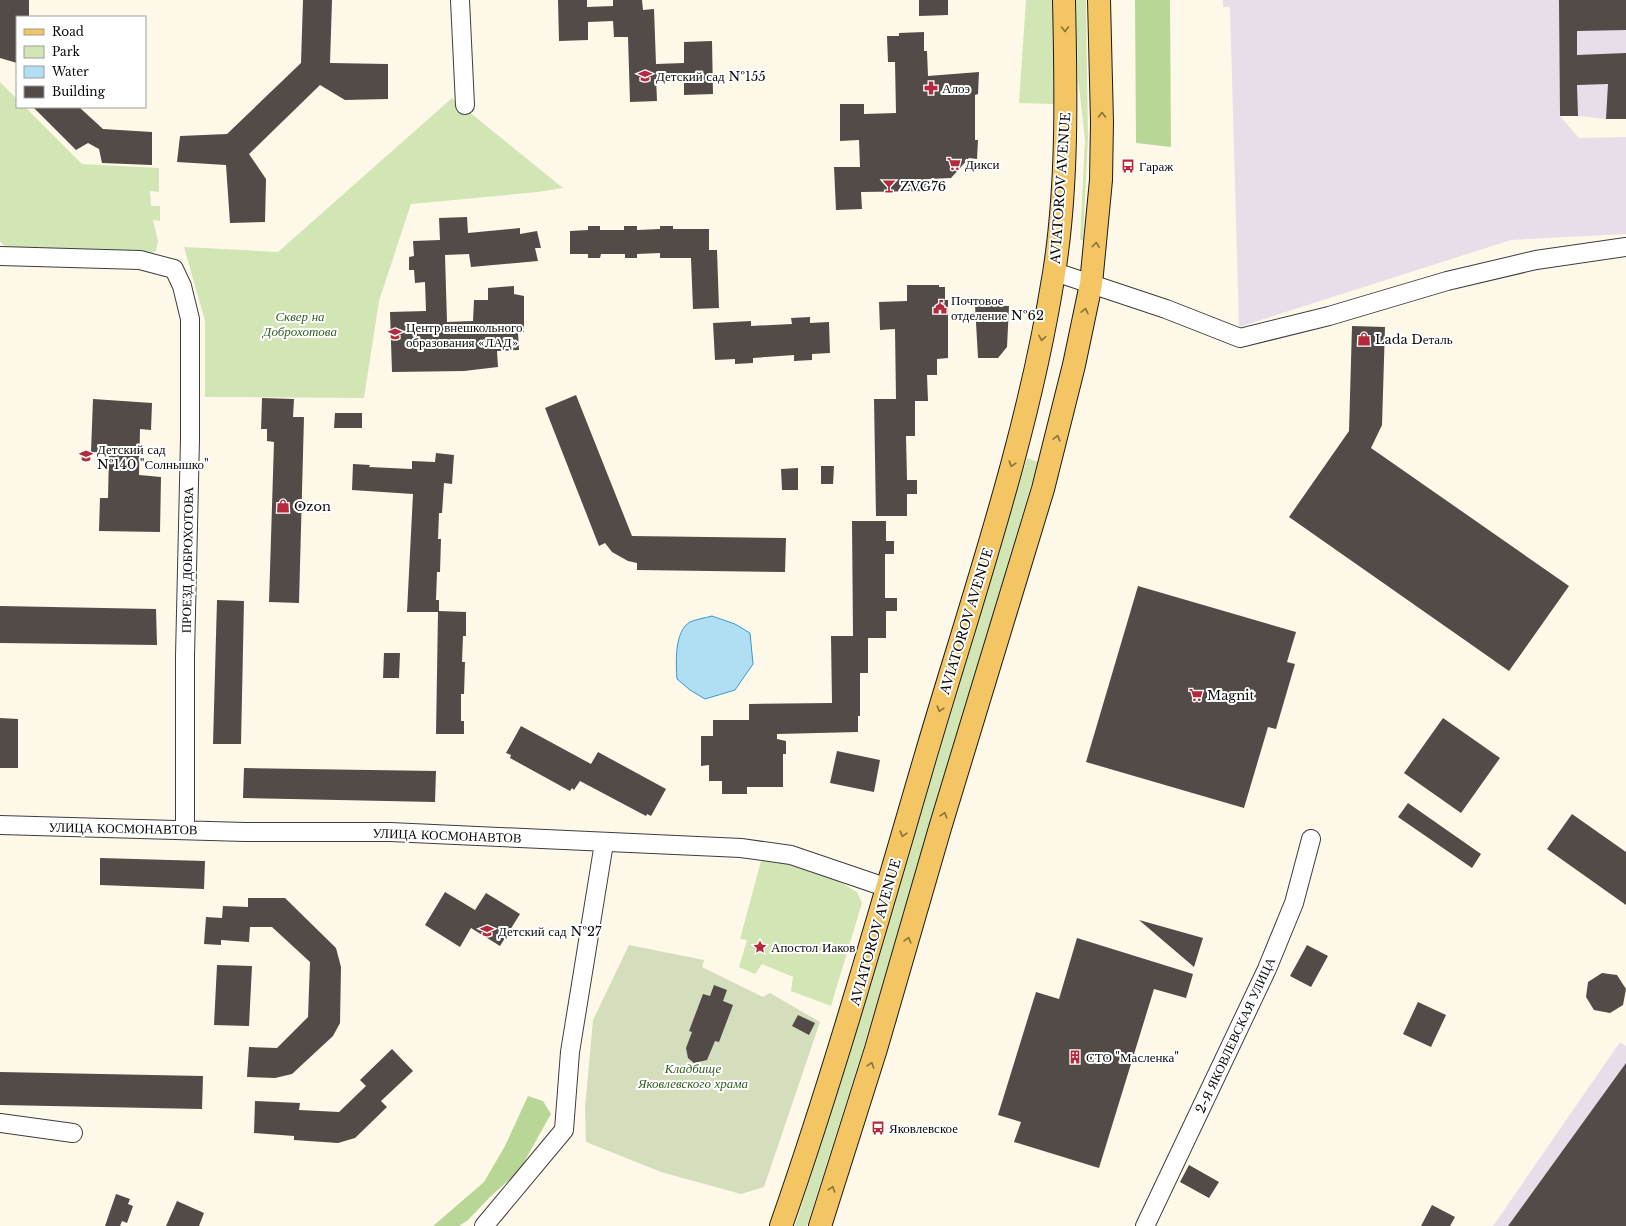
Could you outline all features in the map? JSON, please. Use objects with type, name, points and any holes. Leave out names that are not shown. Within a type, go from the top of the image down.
[{"type":"main road","name":"AVIATOROV AVENUE","points":[[782,1226],[843,1037],[888,888],[1018,443],[1038,358],[1054,272],[1060,225],[1064,166],[1066,57],[1064,0]]},
{"type":"main road","points":[[820,1226],[878,1042],[940,828],[1043,489],[1074,365],[1091,284],[1101,180],[1102,122],[1099,0]]},
{"type":"street","points":[[460,0],[466,105]]},
{"type":"street","points":[[1054,272],[1166,309],[1240,338],[1329,316],[1447,281],[1536,260],[1626,247]]},
{"type":"street","name":"ПРОЕЗД ДОБРОХОТОВА","points":[[0,256],[140,260],[174,269],[182,286],[190,319],[190,439],[185,656],[185,829]]},
{"type":"street","name":"УЛИЦА КОСМОНАВТОВ","points":[[0,824],[245,832],[390,832],[604,843],[741,848],[775,852],[805,858],[888,888]]},
{"type":"street","name":"2-Я ЯКОВЛЕВСКАЯ УЛИЦА","points":[[1145,1226],[1267,969],[1294,903],[1311,839]]},
{"type":"street","points":[[484,1226],[564,1130],[570,1052],[604,843]]},
{"type":"street","points":[[0,1123],[73,1133]]},
{"type":"shaded area","points":[[1223,0],[1626,0],[1626,119],[1560,116],[1579,138],[1626,137],[1626,234],[1511,240],[1239,327],[1230,7],[1223,7]]},
{"type":"shaded area","points":[[1620,1042],[1626,1046],[1626,1226],[1493,1226]]},
{"type":"green space","points":[[1026,0],[1054,0],[1055,104],[1019,103]]},
{"type":"green space","points":[[1076,0],[1086,0],[1088,137],[1083,241],[1080,239],[1085,140],[1078,78]]},
{"type":"green space","points":[[1135,0],[1170,0],[1171,147],[1136,143]]},
{"type":"green space","points":[[0,82],[16,98],[16,108],[26,108],[82,164],[159,168],[159,192],[150,191],[151,206],[160,206],[160,221],[153,220],[158,241],[156,251],[147,255],[10,248],[3,245],[0,241]]},
{"type":"green space","name":"Сквер на Доброхотова","points":[[452,98],[563,188],[538,192],[411,204],[379,301],[364,398],[205,397],[205,321],[184,247],[278,252]]},
{"type":"green space","points":[[1027,458],[1038,462],[864,1046],[807,1226],[795,1226],[853,1042]]},
{"type":"green space","points":[[768,856],[810,865],[857,892],[862,903],[831,1006],[791,991],[793,977],[762,964],[755,974],[739,967],[747,940],[740,939],[761,861]]},
{"type":"green space","name":"Кладбище Яковлевского храма","points":[[629,945],[704,960],[702,967],[763,997],[770,993],[820,1022],[764,1187],[741,1194],[661,1172],[586,1142],[585,1108],[593,1020]]},
{"type":"green space","points":[[528,1096],[543,1101],[551,1114],[519,1171],[491,1196],[468,1220],[459,1226],[433,1226],[484,1182],[505,1146]]},
{"type":"water","points":[[712,616],[735,624],[750,633],[753,664],[735,690],[705,699],[690,690],[677,679],[677,648],[681,633],[685,626],[690,622]]},
{"type":"building","points":[[0,0],[29,0],[29,16],[16,16],[16,63],[0,58]]},
{"type":"building","points":[[303,0],[332,0],[330,63],[388,64],[388,99],[345,100],[320,85],[249,154],[266,179],[265,222],[230,223],[226,165],[177,162],[180,136],[227,134],[301,63]]},
{"type":"building","points":[[558,0],[587,0],[587,7],[613,6],[613,0],[642,0],[643,10],[654,9],[656,64],[684,63],[684,42],[712,41],[713,94],[684,95],[684,76],[656,77],[657,101],[630,102],[628,37],[614,37],[613,21],[588,22],[588,40],[559,41]]},
{"type":"building","points":[[919,0],[948,0],[948,15],[919,16]]},
{"type":"building","points":[[1559,0],[1626,0],[1626,30],[1577,31],[1577,55],[1626,53],[1626,119],[1606,119],[1608,84],[1577,85],[1578,116],[1560,116]]},
{"type":"building","points":[[924,32],[924,51],[927,51],[928,76],[979,72],[978,94],[975,95],[975,140],[978,140],[977,159],[969,158],[951,178],[929,179],[929,191],[861,192],[862,209],[836,210],[834,167],[860,167],[859,140],[840,141],[840,104],[864,104],[864,114],[896,113],[895,62],[888,62],[887,36],[899,36],[899,33]]},
{"type":"building","points":[[34,108],[80,108],[103,129],[152,132],[152,165],[102,163],[99,149],[88,143],[76,150]]},
{"type":"building","points":[[467,217],[468,233],[520,228],[520,234],[537,231],[541,248],[535,248],[538,261],[471,267],[469,254],[445,255],[447,322],[473,321],[474,300],[488,300],[488,288],[514,286],[514,294],[524,296],[524,332],[518,333],[519,350],[497,351],[498,367],[464,371],[392,372],[390,312],[426,311],[425,282],[415,283],[414,270],[409,270],[409,257],[414,256],[413,241],[440,240],[439,218]]},
{"type":"building","points":[[588,226],[600,226],[600,230],[624,230],[624,226],[637,226],[637,230],[660,229],[660,226],[673,226],[673,229],[709,229],[709,250],[717,250],[719,308],[693,309],[691,258],[660,258],[660,253],[637,254],[637,258],[625,258],[625,254],[601,254],[600,258],[588,258],[588,254],[570,254],[570,231],[588,230]]},
{"type":"building","points":[[907,285],[939,285],[939,287],[945,287],[945,300],[948,300],[948,358],[937,359],[937,375],[927,375],[928,401],[915,401],[915,436],[906,436],[907,480],[917,480],[917,494],[907,494],[907,516],[876,516],[874,399],[896,399],[895,329],[880,330],[879,302],[907,301]]},
{"type":"building","points":[[975,305],[1009,306],[1007,347],[998,358],[978,358]]},
{"type":"building","points":[[810,317],[810,323],[829,322],[830,353],[812,354],[812,360],[794,361],[794,355],[753,358],[753,363],[735,364],[735,359],[715,360],[713,323],[751,321],[751,326],[792,324],[791,318]]},
{"type":"building","points":[[1352,326],[1385,327],[1382,425],[1371,448],[1569,586],[1509,671],[1289,517],[1349,431]]},
{"type":"building","points":[[576,395],[632,536],[786,538],[785,572],[637,570],[637,563],[628,561],[612,552],[605,543],[599,546],[545,408]]},
{"type":"building","points":[[262,398],[294,399],[293,417],[304,417],[299,603],[269,602],[274,442],[267,441],[267,429],[261,429]]},
{"type":"building","points":[[93,399],[152,403],[151,430],[140,429],[139,475],[161,477],[160,532],[99,531],[100,498],[108,498],[109,453],[91,452]]},
{"type":"building","points":[[335,413],[362,413],[362,428],[334,428]]},
{"type":"building","points":[[436,453],[454,455],[452,484],[444,483],[442,513],[439,513],[438,539],[441,539],[440,572],[437,572],[436,600],[439,600],[439,611],[466,612],[466,636],[463,636],[462,662],[465,662],[464,694],[461,694],[461,721],[464,721],[464,734],[436,734],[438,612],[407,612],[413,494],[352,490],[353,464],[370,465],[369,467],[412,469],[412,461],[435,462]]},
{"type":"building","points":[[821,466],[834,466],[833,484],[821,484]]},
{"type":"building","points":[[798,468],[798,490],[782,490],[781,469]]},
{"type":"building","points":[[852,521],[886,521],[886,541],[894,541],[894,554],[885,554],[885,598],[897,598],[897,611],[886,611],[886,638],[868,638],[868,673],[860,673],[860,716],[858,716],[858,732],[777,734],[777,739],[786,741],[786,754],[783,754],[783,787],[747,787],[747,794],[722,794],[722,781],[709,781],[709,765],[701,766],[701,736],[713,736],[713,720],[749,720],[749,704],[832,703],[831,636],[853,636]]},
{"type":"building","name":"Magnit","points":[[1138,586],[1296,632],[1287,662],[1295,664],[1276,729],[1268,727],[1244,808],[1086,762]]},
{"type":"building","points":[[217,600],[244,601],[241,744],[213,744]]},
{"type":"building","points":[[0,606],[156,609],[157,645],[0,643]]},
{"type":"building","points":[[384,653],[400,653],[399,678],[383,678]]},
{"type":"building","points":[[0,718],[18,719],[18,768],[0,768]]},
{"type":"building","points":[[1443,718],[1500,758],[1461,813],[1404,773]]},
{"type":"building","points":[[521,726],[591,764],[598,752],[666,789],[651,816],[647,814],[646,816],[580,781],[574,790],[572,788],[570,791],[510,758],[511,755],[506,753]]},
{"type":"building","points":[[837,751],[880,760],[874,792],[830,783]]},
{"type":"building","points":[[244,768],[436,771],[435,802],[243,798]]},
{"type":"building","points":[[1408,803],[1481,854],[1472,868],[1398,817]]},
{"type":"building","points":[[1572,814],[1626,852],[1626,905],[1547,849]]},
{"type":"building","points":[[100,858],[205,861],[204,889],[100,885]]},
{"type":"building","points":[[445,892],[475,910],[486,893],[520,914],[500,946],[471,928],[460,947],[425,925]]},
{"type":"building","points":[[248,898],[285,898],[336,948],[341,967],[340,1023],[333,1036],[292,1074],[275,1078],[247,1077],[249,1047],[277,1048],[308,1017],[310,962],[272,927],[250,927],[249,942],[221,940],[221,945],[204,944],[206,917],[222,918],[223,906],[248,907]]},
{"type":"building","points":[[1139,920],[1203,938],[1194,967]]},
{"type":"building","name":"СТО \"Масленка\"","points":[[1077,938],[1193,974],[1186,998],[1154,989],[1099,1168],[1014,1142],[1021,1122],[998,1115],[1036,992],[1059,999]]},
{"type":"building","points":[[1307,945],[1328,956],[1311,987],[1290,976]]},
{"type":"building","points":[[217,965],[252,966],[249,1026],[214,1025]]},
{"type":"building","points":[[1602,973],[1617,975],[1626,989],[1623,1005],[1610,1013],[1594,1010],[1586,997],[1588,982]]},
{"type":"building","points":[[714,985],[727,990],[723,1001],[733,1005],[719,1042],[715,1041],[707,1060],[694,1063],[688,1058],[686,1048],[692,1032],[689,1031],[703,994],[710,996]]},
{"type":"building","points":[[1418,1002],[1446,1015],[1431,1047],[1403,1034]]},
{"type":"building","points":[[798,1015],[815,1023],[809,1035],[792,1026]]},
{"type":"building","points":[[392,1049],[413,1071],[381,1101],[387,1107],[355,1138],[338,1143],[294,1140],[294,1136],[254,1133],[255,1101],[300,1103],[299,1110],[339,1112],[366,1086],[360,1080]]},
{"type":"building","points":[[1626,1063],[1626,1226],[1508,1226]]},
{"type":"building","points":[[0,1072],[203,1076],[202,1109],[0,1105]]},
{"type":"building","points":[[1189,1165],[1219,1182],[1209,1198],[1180,1182]]},
{"type":"building","points":[[116,1194],[130,1199],[128,1204],[133,1206],[127,1223],[122,1221],[120,1226],[105,1226]]},
{"type":"building","points":[[177,1201],[204,1213],[199,1226],[166,1226]]},
{"type":"building","points":[[1432,1205],[1455,1217],[1450,1226],[1421,1226]]},
{"type":"place","name":"Детский сад №155","points":[[645,76]]},
{"type":"place","name":"Алоэ","points":[[931,88]]},
{"type":"place","name":"Дикси","points":[[954,164]]},
{"type":"place","name":"Гараж","points":[[1128,166]]},
{"type":"place","name":"ZVG76","points":[[889,186]]},
{"type":"place","name":"Почтовое отделение №62","points":[[940,307]]},
{"type":"place","name":"Центр внешкольного образования «ЛАД»","points":[[395,334]]},
{"type":"place","name":"Lada Dеталь","points":[[1364,339]]},
{"type":"place","name":"Детский сад №140 \"Солнышко\"","points":[[86,456]]},
{"type":"place","name":"Ozon","points":[[283,506]]},
{"type":"place","name":"Magnit","points":[[1196,695]]},
{"type":"place","name":"Детский сад №27","points":[[487,931]]},
{"type":"place","name":"Апостол Иаков","points":[[760,947]]},
{"type":"place","name":"СТО \"Масленка\"","points":[[1075,1057]]},
{"type":"place","name":"Яковлевское","points":[[878,1128]]}]
